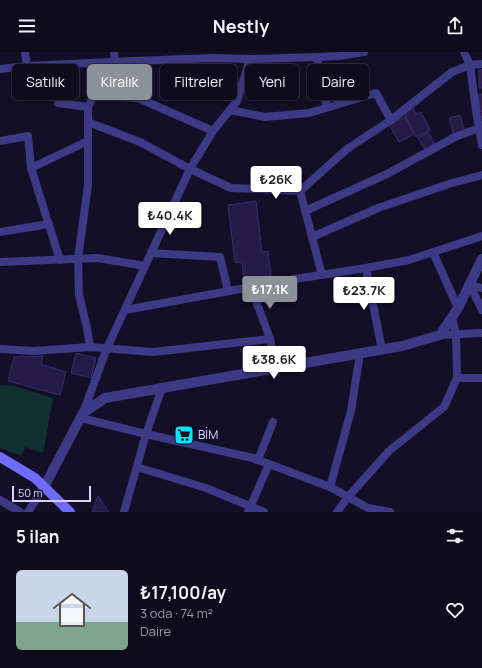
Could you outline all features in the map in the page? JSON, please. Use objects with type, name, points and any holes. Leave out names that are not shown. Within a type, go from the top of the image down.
[{"type":"main road","points":[[0,457],[35,478],[70,512]]},
{"type":"street","points":[[25,52],[27,64]]},
{"type":"street","points":[[114,52],[115,62]]},
{"type":"street","points":[[71,64],[213,55],[250,59],[317,57],[364,52]]},
{"type":"street","points":[[464,52],[470,65],[476,112],[481,128],[482,145]]},
{"type":"street","points":[[317,57],[327,107]]},
{"type":"street","points":[[28,512],[44,486],[82,415],[107,348],[190,169],[213,131],[237,101],[250,59]]},
{"type":"street","points":[[88,122],[140,142],[190,169],[231,188],[300,191],[347,149],[391,120],[452,72],[470,65],[482,64]]},
{"type":"street","points":[[0,68],[12,67]]},
{"type":"street","points":[[230,110],[265,117],[309,112],[376,93],[391,120]]},
{"type":"street","points":[[90,347],[79,295],[78,259],[88,185],[88,107],[92,100]]},
{"type":"street","points":[[143,100],[213,131]]},
{"type":"street","points":[[58,103],[88,107]]},
{"type":"street","points":[[305,211],[387,174],[455,137],[481,128]]},
{"type":"street","points":[[0,141],[28,136],[31,168],[60,260]]},
{"type":"street","points":[[31,168],[88,141]]},
{"type":"street","points":[[312,237],[378,208],[452,183],[482,175]]},
{"type":"street","points":[[300,191],[322,275]]},
{"type":"street","points":[[0,232],[49,224]]},
{"type":"street","points":[[125,310],[409,260],[482,236]]},
{"type":"street","points":[[433,252],[458,308]]},
{"type":"street","points":[[151,253],[220,257],[228,291]]},
{"type":"street","points":[[0,262],[98,258],[145,266]]},
{"type":"street","points":[[440,335],[458,308],[482,259]]},
{"type":"street","points":[[366,268],[382,350]]},
{"type":"street","points":[[470,285],[482,288]]},
{"type":"street","points":[[470,285],[482,310]]},
{"type":"street","points":[[251,287],[270,339],[276,368]]},
{"type":"street","points":[[337,512],[348,496],[389,451],[444,407],[457,378],[456,334],[452,318]]},
{"type":"street","points":[[82,415],[105,398],[382,350],[440,335],[482,333]]},
{"type":"street","points":[[0,349],[33,351],[90,347],[153,352],[270,339]]},
{"type":"street","points":[[330,487],[351,411],[360,353]]},
{"type":"street","points":[[457,378],[482,378]]},
{"type":"street","points":[[124,512],[146,434],[162,388]]},
{"type":"street","points":[[82,415],[146,434],[258,460],[330,487],[368,508],[390,512]]},
{"type":"street","points":[[258,460],[273,422]]},
{"type":"street","points":[[249,509],[269,464]]},
{"type":"street","points":[[136,467],[206,488],[249,509],[264,512]]},
{"type":"street","points":[[0,500],[20,512]]},
{"type":"green space","points":[[0,385],[14,386],[53,398],[43,453],[25,447],[21,456],[0,448]]},
{"type":"building","points":[[479,70],[482,70],[482,88],[479,88]]},
{"type":"building","points":[[482,94],[482,118],[478,95]]},
{"type":"building","points":[[413,108],[416,114],[421,112],[430,130],[416,137],[404,113]]},
{"type":"building","points":[[460,115],[465,132],[454,135],[449,118]]},
{"type":"building","points":[[405,117],[414,134],[399,142],[389,125]]},
{"type":"building","points":[[428,132],[436,146],[426,151],[418,138]]},
{"type":"building","points":[[256,201],[262,252],[268,251],[271,276],[244,279],[242,262],[235,263],[228,205]]},
{"type":"building","points":[[76,353],[96,358],[91,378],[71,373]]},
{"type":"building","points":[[43,356],[41,364],[66,372],[60,395],[8,381],[14,357]]},
{"type":"building","points":[[98,496],[109,512],[92,512]]},
{"type":"place","name":"BİM","points":[[184,435]]}]
